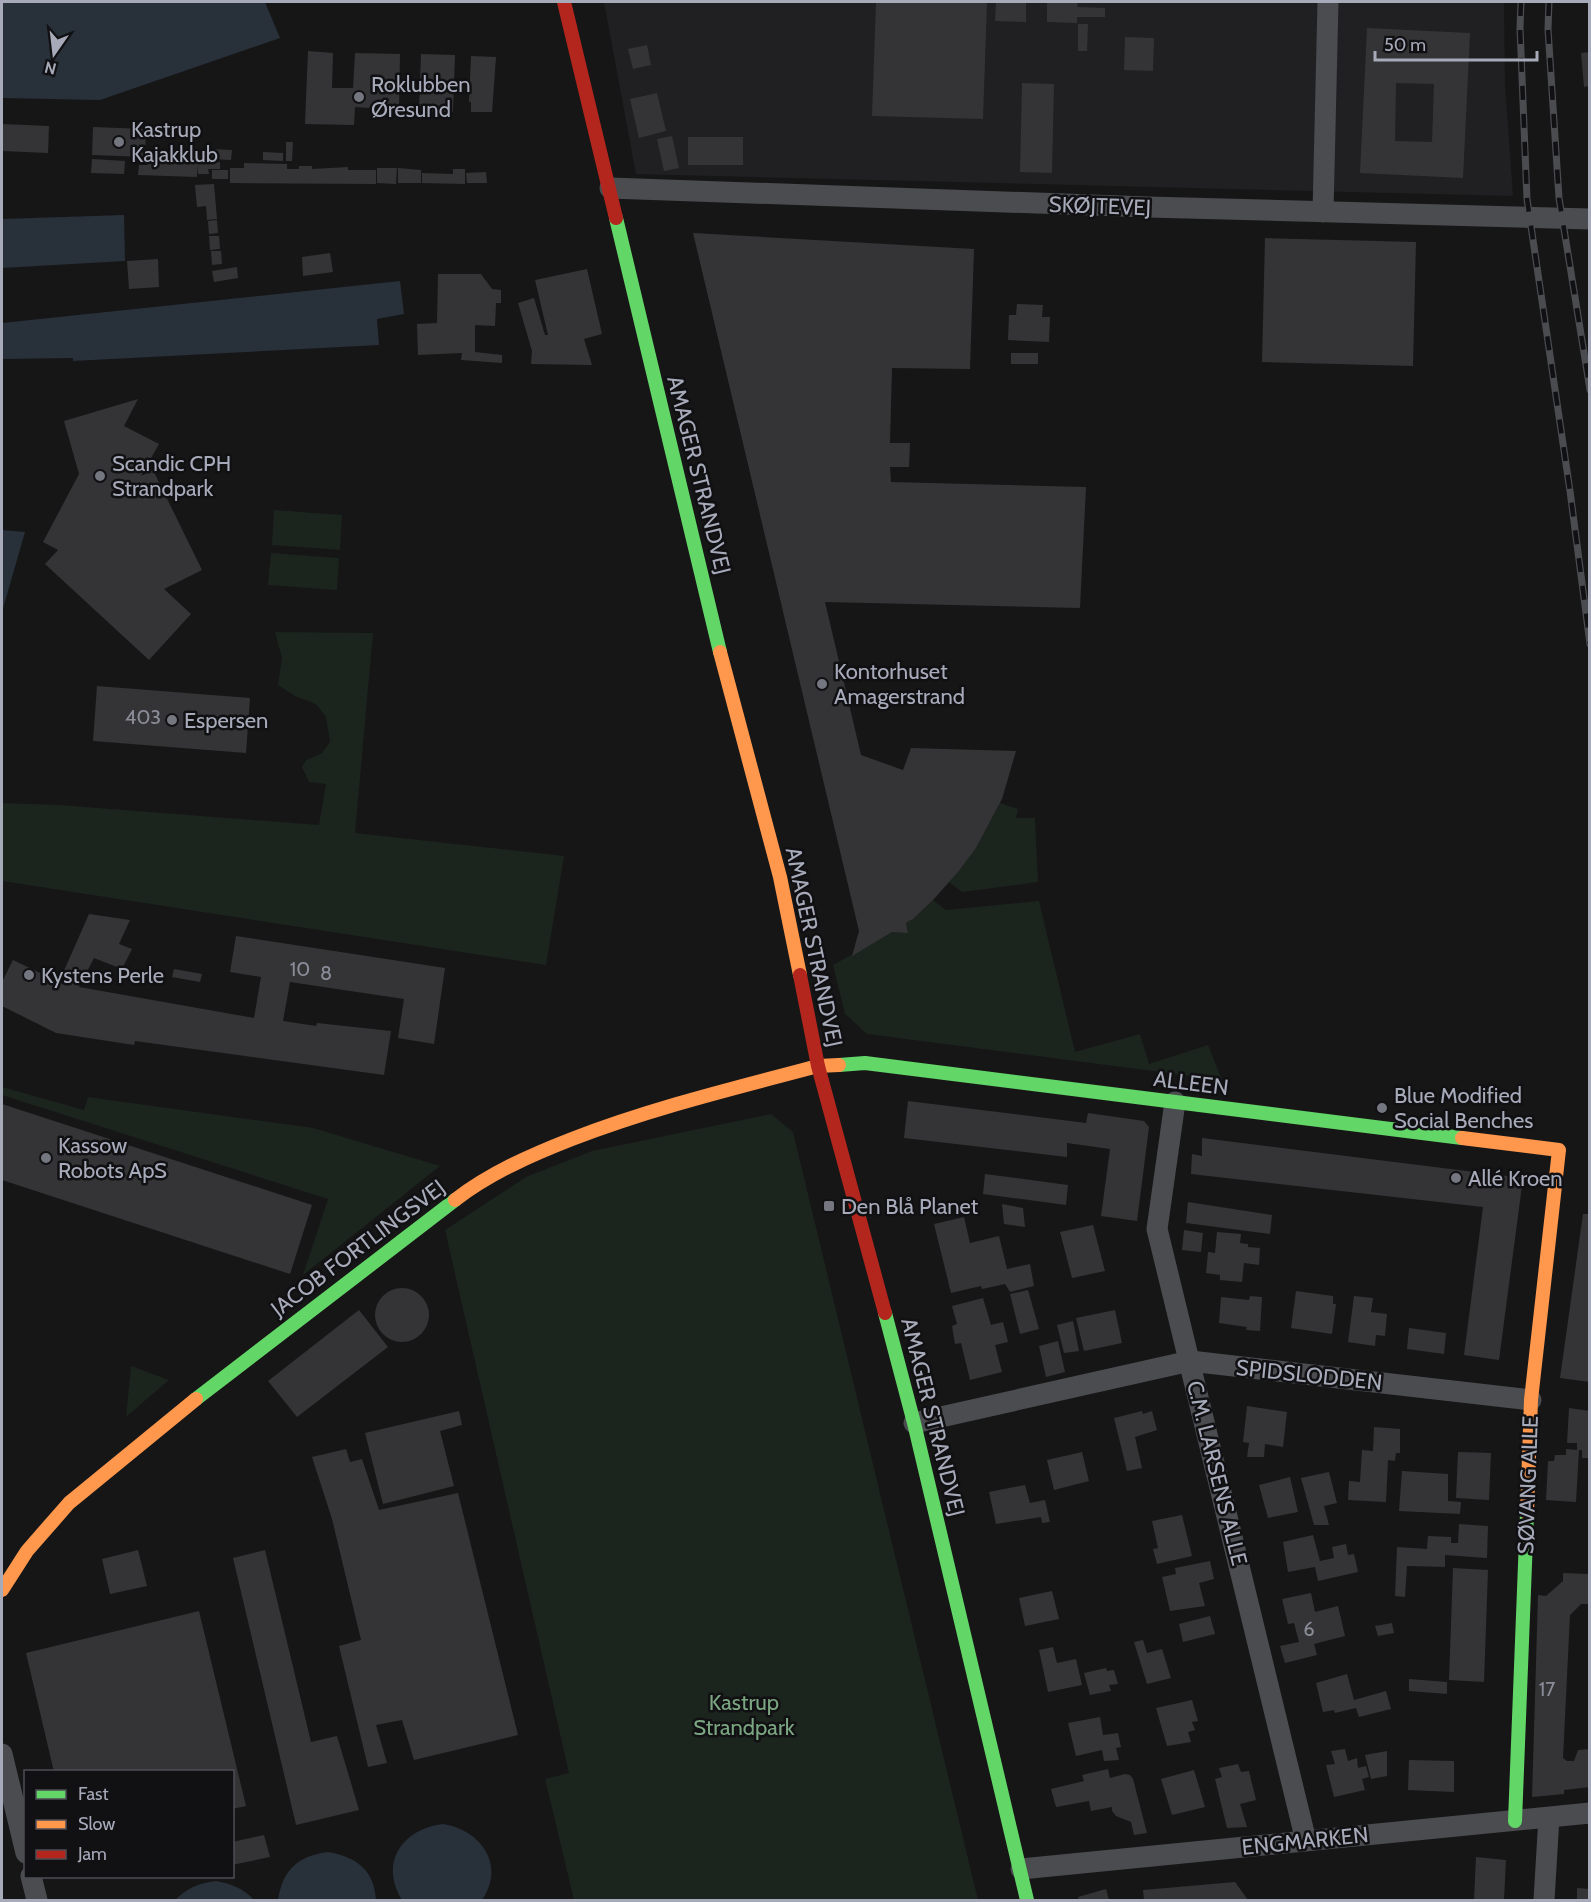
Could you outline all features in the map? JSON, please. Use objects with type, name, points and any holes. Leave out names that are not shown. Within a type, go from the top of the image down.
[{"type":"street","name":"AMAGER STRANDVEJ","points":[[564,2],[723,664],[780,877],[818,1066],[914,1423],[1027,1900]]},
{"type":"street","points":[[1323,212],[1328,2]]},
{"type":"street","name":"SKØJTEVEJ","points":[[610,188],[863,198],[1590,219]]},
{"type":"street","name":"ALLEEN","points":[[818,1066],[865,1063],[1559,1150]]},
{"type":"street","name":"JACOB FORTLINGSVEJ","points":[[2,1590],[27,1551],[69,1503],[217,1382],[472,1188],[532,1155],[602,1128],[675,1104],[818,1066]]},
{"type":"street","name":"C.M. LARSENS ALLE","points":[[1175,1102],[1157,1229],[1306,1841]]},
{"type":"street","name":"SØVANG ALLE","points":[[1515,1821],[1531,1400],[1559,1150]]},
{"type":"street","name":"SPIDSLODDEN","points":[[914,1423],[1190,1361],[1531,1400]]},
{"type":"street","points":[[2,1754],[24,1844]]},
{"type":"street","name":"ENGMARKEN","points":[[1021,1869],[1590,1813]]},
{"type":"street","points":[[1544,1900],[1549,1817]]},
{"type":"street","points":[[32,1878],[37,1900]]},
{"type":"shaded area","points":[[2,2],[265,2],[280,38],[100,100],[2,98]]},
{"type":"shaded area","points":[[604,2],[1504,2],[1505,86],[1513,196],[636,174]]},
{"type":"shaded area","points":[[124,215],[125,261],[2,268],[2,219]]},
{"type":"shaded area","points":[[400,281],[404,314],[377,319],[379,345],[73,361],[73,358],[2,359],[2,323]]},
{"type":"shaded area","points":[[2,530],[25,532],[2,612]]},
{"type":"shaded area","points":[[443,1824],[468,1833],[486,1851],[491,1874],[489,1887],[482,1900],[402,1900],[395,1886],[393,1873],[398,1850],[416,1833]]},
{"type":"shaded area","points":[[328,1852],[355,1861],[368,1873],[375,1890],[376,1900],[278,1900],[284,1880],[294,1866],[308,1857]]},
{"type":"shaded area","points":[[216,1881],[237,1887],[254,1900],[175,1900],[194,1887]]},
{"type":"green space","points":[[274,510],[342,515],[340,550],[272,545]]},
{"type":"green space","points":[[271,553],[339,558],[337,590],[268,585]]},
{"type":"green space","points":[[275,632],[373,633],[355,833],[564,856],[546,965],[2,881],[2,803],[59,805],[319,825],[326,784],[309,782],[302,767],[306,760],[321,754],[330,742],[326,717],[316,704],[295,696],[278,685],[282,658]]},
{"type":"green space","points":[[1000,803],[1018,809],[1016,818],[1035,818],[1038,882],[962,892],[949,882],[976,848]]},
{"type":"green space","points":[[933,900],[946,910],[1039,901],[1075,1052],[1140,1034],[1149,1064],[1208,1045],[1222,1080],[867,1034],[845,1014],[833,965],[892,932],[908,932],[906,923]]},
{"type":"green space","points":[[2,1087],[84,1110],[88,1097],[313,1128],[440,1166],[303,1275],[328,1199],[2,1095]]},
{"type":"green space","name":"Kastrup Strandpark","points":[[771,1114],[793,1132],[978,1900],[574,1900],[545,1779],[569,1773],[445,1230],[526,1177],[592,1151]]},
{"type":"green space","points":[[131,1366],[169,1380],[126,1417]]},
{"type":"building","points":[[876,2],[987,2],[983,119],[872,116]]},
{"type":"building","points":[[996,2],[1026,2],[1026,22],[995,21]]},
{"type":"building","points":[[1047,2],[1078,2],[1077,7],[1105,8],[1105,17],[1077,17],[1077,23],[1047,22]]},
{"type":"building","points":[[1078,24],[1088,24],[1087,51],[1078,51]]},
{"type":"building","points":[[1367,28],[1470,33],[1463,178],[1360,173]],"holes":[[[1396,83],[1434,84],[1432,142],[1395,141]]]},
{"type":"building","points":[[1125,37],[1154,38],[1153,71],[1124,70]]},
{"type":"building","points":[[647,45],[651,65],[633,69],[628,49]]},
{"type":"building","points":[[308,51],[333,53],[332,88],[353,88],[355,53],[400,54],[399,110],[355,107],[354,125],[305,124]]},
{"type":"building","points":[[1590,52],[1590,86],[1584,87],[1581,53]]},
{"type":"building","points":[[421,54],[455,55],[453,112],[419,111]]},
{"type":"building","points":[[471,56],[496,57],[492,112],[471,112],[471,102],[469,102]]},
{"type":"building","points":[[1022,83],[1054,84],[1052,173],[1020,172]]},
{"type":"building","points":[[657,93],[666,131],[639,138],[630,99]]},
{"type":"building","points":[[2,124],[49,126],[48,153],[2,151]]},
{"type":"building","name":"Kastrup Kajakklub","points":[[93,127],[146,129],[145,157],[92,155]]},
{"type":"building","points":[[672,136],[679,168],[664,171],[657,139]]},
{"type":"building","points":[[688,137],[743,137],[743,165],[688,165]]},
{"type":"building","points":[[286,142],[293,142],[292,161],[286,161]]},
{"type":"building","points":[[212,149],[232,150],[231,160],[211,159]]},
{"type":"building","points":[[263,152],[283,153],[283,161],[263,160]]},
{"type":"building","points":[[157,157],[185,157],[185,160],[197,160],[197,163],[220,162],[220,169],[208,169],[209,174],[198,174],[197,165],[197,177],[138,175],[139,165],[147,165],[147,160],[157,160]]},
{"type":"building","points":[[92,159],[125,161],[124,174],[91,173]]},
{"type":"building","points":[[244,163],[287,164],[287,169],[312,166],[312,169],[348,167],[348,170],[376,170],[376,184],[230,183],[230,168],[244,168]]},
{"type":"building","points":[[377,168],[397,168],[396,184],[377,183]]},
{"type":"building","points":[[398,168],[421,170],[421,183],[398,183]]},
{"type":"building","points":[[453,169],[465,169],[465,184],[422,183],[422,173],[453,174]]},
{"type":"building","points":[[212,170],[228,170],[228,179],[212,179]]},
{"type":"building","points":[[486,172],[487,183],[467,183],[466,173]]},
{"type":"building","points":[[214,184],[217,219],[207,220],[206,206],[197,207],[195,185]]},
{"type":"building","points":[[217,220],[218,233],[209,234],[208,221]]},
{"type":"building","points":[[693,233],[974,249],[970,369],[892,368],[890,443],[910,443],[909,467],[890,467],[891,482],[1086,487],[1080,608],[825,602],[861,755],[903,770],[911,748],[1016,751],[1002,799],[976,848],[958,872],[933,900],[906,923],[908,933],[892,932],[852,956],[859,931]]},
{"type":"building","points":[[209,236],[219,236],[220,249],[210,250]]},
{"type":"building","points":[[1265,238],[1416,242],[1413,366],[1262,362]]},
{"type":"building","points":[[211,251],[221,251],[222,264],[212,265]]},
{"type":"building","points":[[330,253],[333,272],[303,276],[302,257]]},
{"type":"building","points":[[158,259],[159,287],[129,289],[127,261]]},
{"type":"building","points":[[237,267],[238,278],[214,282],[212,271]]},
{"type":"building","points":[[587,269],[602,334],[584,339],[592,365],[531,364],[532,351],[518,303],[534,298],[545,335],[548,335],[535,280]]},
{"type":"building","points":[[438,274],[481,274],[492,289],[501,290],[501,303],[496,303],[495,326],[475,325],[475,352],[502,355],[502,363],[461,360],[462,353],[418,355],[417,324],[437,323]]},
{"type":"building","points":[[1017,304],[1043,305],[1042,317],[1050,317],[1049,342],[1008,340],[1009,315],[1016,315]]},
{"type":"building","points":[[1011,353],[1038,353],[1038,364],[1011,364]]},
{"type":"building","points":[[138,399],[124,426],[159,444],[141,476],[153,470],[202,570],[164,589],[191,614],[149,660],[45,564],[58,550],[43,542],[79,474],[64,421]]},
{"type":"building","name":"Espersen","points":[[97,686],[250,698],[246,753],[93,741]]},
{"type":"building","points":[[89,914],[130,920],[119,944],[132,949],[122,969],[94,958],[79,987],[254,1018],[261,977],[230,972],[236,936],[445,968],[434,1044],[398,1038],[404,999],[290,982],[283,1021],[316,1026],[317,1023],[391,1031],[384,1075],[135,1041],[134,1045],[56,1033],[2,1006],[2,982],[13,960],[59,982]]},
{"type":"building","points":[[174,969],[202,974],[200,982],[172,977]]},
{"type":"building","points":[[908,1101],[1086,1123],[1088,1113],[1144,1121],[1149,1127],[1137,1221],[1101,1216],[1110,1149],[1067,1143],[1067,1157],[904,1138]]},
{"type":"building","points":[[2,1104],[312,1205],[290,1274],[2,1180]]},
{"type":"building","points":[[1202,1138],[1523,1178],[1499,1360],[1464,1355],[1483,1207],[1191,1174],[1192,1154],[1202,1156]]},
{"type":"building","points":[[985,1174],[1068,1185],[1066,1205],[983,1194]]},
{"type":"building","points":[[1188,1202],[1272,1215],[1270,1234],[1186,1223]]},
{"type":"building","points":[[1002,1204],[1023,1208],[1025,1227],[1004,1224]]},
{"type":"building","points":[[1583,1214],[1590,1214],[1590,1382],[1560,1378]]},
{"type":"building","points":[[964,1217],[970,1243],[999,1236],[1007,1269],[1030,1264],[1034,1286],[1010,1292],[1005,1284],[982,1289],[981,1286],[951,1293],[934,1224]]},
{"type":"building","points":[[1093,1225],[1105,1271],[1072,1278],[1060,1232]]},
{"type":"building","points":[[1184,1230],[1203,1233],[1201,1252],[1182,1250]]},
{"type":"building","points":[[1217,1232],[1241,1234],[1240,1243],[1248,1244],[1248,1247],[1260,1248],[1259,1265],[1244,1263],[1242,1282],[1220,1280],[1220,1275],[1206,1273],[1208,1252],[1215,1253]]},
{"type":"building","points":[[397,1288],[407,1288],[417,1292],[425,1300],[429,1315],[425,1330],[417,1338],[407,1342],[397,1342],[387,1338],[379,1330],[375,1320],[375,1310],[379,1300],[387,1292]]},
{"type":"building","points":[[1028,1290],[1039,1329],[1020,1334],[1010,1294]]},
{"type":"building","points":[[1296,1291],[1333,1296],[1333,1304],[1336,1304],[1332,1334],[1291,1328]]},
{"type":"building","points":[[1250,1296],[1262,1297],[1260,1331],[1219,1323],[1221,1297],[1249,1300]]},
{"type":"building","points":[[1354,1296],[1373,1298],[1371,1312],[1387,1314],[1385,1336],[1376,1335],[1375,1346],[1348,1342]]},
{"type":"building","points":[[983,1298],[991,1325],[1003,1322],[1008,1342],[995,1345],[1002,1372],[970,1380],[961,1343],[955,1344],[952,1326],[957,1324],[952,1306]]},
{"type":"building","points":[[359,1310],[388,1347],[297,1417],[268,1381]]},
{"type":"building","points":[[1115,1310],[1122,1343],[1084,1351],[1076,1318]]},
{"type":"building","points":[[1073,1321],[1079,1351],[1064,1353],[1057,1325]]},
{"type":"building","points":[[1409,1328],[1446,1333],[1444,1354],[1407,1349]]},
{"type":"building","points":[[1058,1341],[1065,1372],[1046,1377],[1039,1346]]},
{"type":"building","points":[[1247,1406],[1287,1412],[1283,1447],[1265,1444],[1264,1457],[1247,1457],[1249,1443],[1243,1442]]},
{"type":"building","points":[[1569,1408],[1590,1411],[1590,1458],[1582,1458],[1582,1450],[1579,1450],[1576,1502],[1546,1500],[1548,1461],[1554,1461],[1555,1455],[1566,1455],[1566,1449],[1577,1450],[1577,1443],[1567,1443]]},
{"type":"building","points":[[459,1411],[462,1425],[440,1431],[454,1486],[383,1504],[365,1433]]},
{"type":"building","points":[[1142,1411],[1143,1414],[1152,1411],[1157,1430],[1135,1437],[1142,1468],[1127,1471],[1114,1418]]},
{"type":"building","points":[[1374,1427],[1400,1429],[1400,1453],[1396,1453],[1395,1461],[1388,1460],[1386,1502],[1348,1500],[1349,1481],[1360,1482],[1362,1450],[1373,1451]]},
{"type":"building","points":[[346,1449],[350,1462],[362,1459],[379,1510],[458,1493],[518,1735],[414,1760],[402,1720],[376,1725],[387,1763],[368,1767],[339,1646],[361,1640],[332,1519],[312,1457]]},
{"type":"building","points":[[1082,1452],[1089,1481],[1054,1490],[1047,1460]]},
{"type":"building","points":[[1458,1452],[1491,1453],[1489,1500],[1456,1498]]},
{"type":"building","points":[[1402,1471],[1448,1474],[1448,1501],[1461,1502],[1460,1514],[1399,1511]]},
{"type":"building","points":[[1329,1472],[1337,1503],[1324,1506],[1329,1525],[1314,1525],[1301,1478]]},
{"type":"building","points":[[1290,1477],[1298,1512],[1268,1518],[1259,1485]]},
{"type":"building","points":[[1025,1485],[1030,1503],[1045,1500],[1050,1522],[1042,1523],[1041,1517],[996,1524],[989,1492]]},
{"type":"building","points":[[1182,1515],[1192,1556],[1157,1564],[1153,1549],[1158,1548],[1152,1521]]},
{"type":"building","points":[[1459,1524],[1488,1526],[1487,1558],[1445,1555],[1445,1567],[1407,1566],[1405,1597],[1395,1596],[1397,1547],[1427,1549],[1428,1536],[1451,1537],[1451,1543],[1458,1543]]},
{"type":"building","points":[[1313,1535],[1320,1561],[1334,1558],[1332,1547],[1346,1544],[1348,1555],[1354,1554],[1358,1572],[1318,1581],[1315,1567],[1288,1572],[1283,1542]]},
{"type":"building","points":[[138,1550],[147,1586],[110,1594],[102,1559]]},
{"type":"building","points":[[265,1550],[311,1742],[337,1736],[359,1810],[296,1825],[233,1558]]},
{"type":"building","points":[[1210,1561],[1214,1579],[1199,1583],[1205,1606],[1170,1611],[1162,1577],[1176,1574],[1175,1568]]},
{"type":"building","points":[[1453,1568],[1488,1570],[1484,1682],[1449,1680]]},
{"type":"building","points":[[1563,1573],[1590,1574],[1590,1604],[1581,1604],[1570,1615],[1563,1758],[1567,1761],[1574,1761],[1578,1750],[1590,1749],[1590,1787],[1564,1790],[1564,1794],[1532,1797],[1538,1595],[1546,1596],[1563,1581]]},
{"type":"building","points":[[1052,1591],[1059,1619],[1025,1626],[1019,1598]]},
{"type":"building","points":[[1311,1593],[1315,1612],[1338,1606],[1345,1636],[1314,1644],[1317,1655],[1285,1663],[1280,1646],[1299,1642],[1294,1623],[1288,1624],[1282,1599]]},
{"type":"building","points":[[199,1611],[246,1806],[234,1809],[234,1770],[54,1770],[26,1653]]},
{"type":"building","points":[[1210,1616],[1215,1634],[1183,1642],[1179,1624]]},
{"type":"building","points":[[1392,1623],[1394,1633],[1378,1636],[1375,1626]]},
{"type":"building","points":[[1143,1640],[1147,1653],[1162,1649],[1171,1678],[1147,1684],[1134,1642]]},
{"type":"building","points":[[1053,1647],[1057,1663],[1076,1659],[1082,1685],[1048,1692],[1039,1650]]},
{"type":"building","points":[[1106,1668],[1107,1671],[1114,1670],[1118,1684],[1109,1685],[1111,1691],[1090,1695],[1084,1673]]},
{"type":"building","points":[[1347,1674],[1354,1700],[1386,1691],[1391,1709],[1359,1717],[1356,1708],[1335,1713],[1334,1710],[1323,1712],[1316,1683]]},
{"type":"building","points":[[1409,1679],[1447,1682],[1447,1694],[1409,1691]]},
{"type":"building","points":[[1192,1700],[1198,1721],[1192,1722],[1195,1730],[1188,1732],[1191,1742],[1167,1746],[1156,1708]]},
{"type":"building","points":[[1100,1717],[1103,1735],[1118,1733],[1121,1747],[1116,1748],[1119,1760],[1104,1761],[1102,1750],[1076,1756],[1068,1723]]},
{"type":"building","points":[[1345,1749],[1348,1761],[1357,1758],[1358,1768],[1366,1766],[1369,1777],[1362,1779],[1365,1790],[1334,1797],[1326,1765],[1335,1764],[1331,1751]]},
{"type":"building","points":[[1387,1751],[1387,1776],[1371,1779],[1365,1755]]},
{"type":"building","points":[[1409,1760],[1454,1761],[1454,1792],[1408,1790]]},
{"type":"building","points":[[1238,1764],[1241,1772],[1249,1771],[1256,1800],[1240,1804],[1247,1827],[1227,1828],[1215,1779],[1222,1777],[1219,1768]]},
{"type":"building","points":[[1108,1769],[1110,1778],[1125,1774],[1130,1775],[1133,1779],[1147,1833],[1134,1835],[1131,1822],[1116,1816],[1112,1807],[1091,1811],[1089,1801],[1056,1807],[1051,1789],[1084,1781],[1082,1775]]},
{"type":"building","points":[[1194,1770],[1205,1807],[1172,1815],[1161,1779]]},
{"type":"building","points":[[264,1835],[270,1857],[234,1865],[234,1842]]},
{"type":"building","points":[[1476,1857],[1506,1860],[1504,1900],[1474,1900]]},
{"type":"building","points":[[1235,1882],[1248,1900],[1144,1900],[1143,1890]]},
{"type":"building","points":[[1577,1888],[1590,1889],[1590,1900],[1577,1900]]},
{"type":"building","points":[[1106,1889],[1109,1900],[1079,1900],[1078,1897]]},
{"type":"railway","points":[[1521,2],[1527,199],[1590,644]]},
{"type":"railway","points":[[1549,2],[1548,29],[1559,198],[1590,390]]},
{"type":"traffic: fast","points":[[616,218],[720,652]]},
{"type":"traffic: fast","points":[[839,1065],[865,1063],[1462,1138]]},
{"type":"traffic: fast","points":[[196,1399],[455,1200]]},
{"type":"traffic: fast","points":[[885,1313],[914,1423],[1027,1900]]},
{"type":"traffic: fast","points":[[1515,1821],[1527,1513]]},
{"type":"traffic: slow","points":[[720,652],[780,877],[800,975]]},
{"type":"traffic: slow","points":[[455,1200],[482,1181],[511,1165],[602,1128],[756,1082],[818,1066],[839,1065]]},
{"type":"traffic: slow","points":[[1462,1138],[1559,1150],[1531,1400],[1527,1513]]},
{"type":"traffic: slow","points":[[2,1590],[27,1551],[69,1503],[196,1399]]},
{"type":"traffic: jam","points":[[564,2],[616,218]]},
{"type":"traffic: jam","points":[[800,975],[818,1066],[885,1313]]},
{"type":"place","name":"Roklubben Øresund","points":[[359,97]]},
{"type":"place","name":"Kastrup Kajakklub","points":[[119,142]]},
{"type":"place","name":"Scandic CPH Strandpark","points":[[100,476]]},
{"type":"place","name":"Kontorhuset Amagerstrand","points":[[822,684]]},
{"type":"place","name":"Espersen","points":[[172,720]]},
{"type":"place","name":"Kystens Perle","points":[[29,975]]},
{"type":"place","name":"Blue Modified Social Benches","points":[[1382,1108]]},
{"type":"place","name":"Kassow Robots ApS","points":[[46,1158]]},
{"type":"place","name":"Allé Kroen","points":[[1456,1178]]},
{"type":"place","name":"Den Blå Planet","points":[[829,1206]]}]
